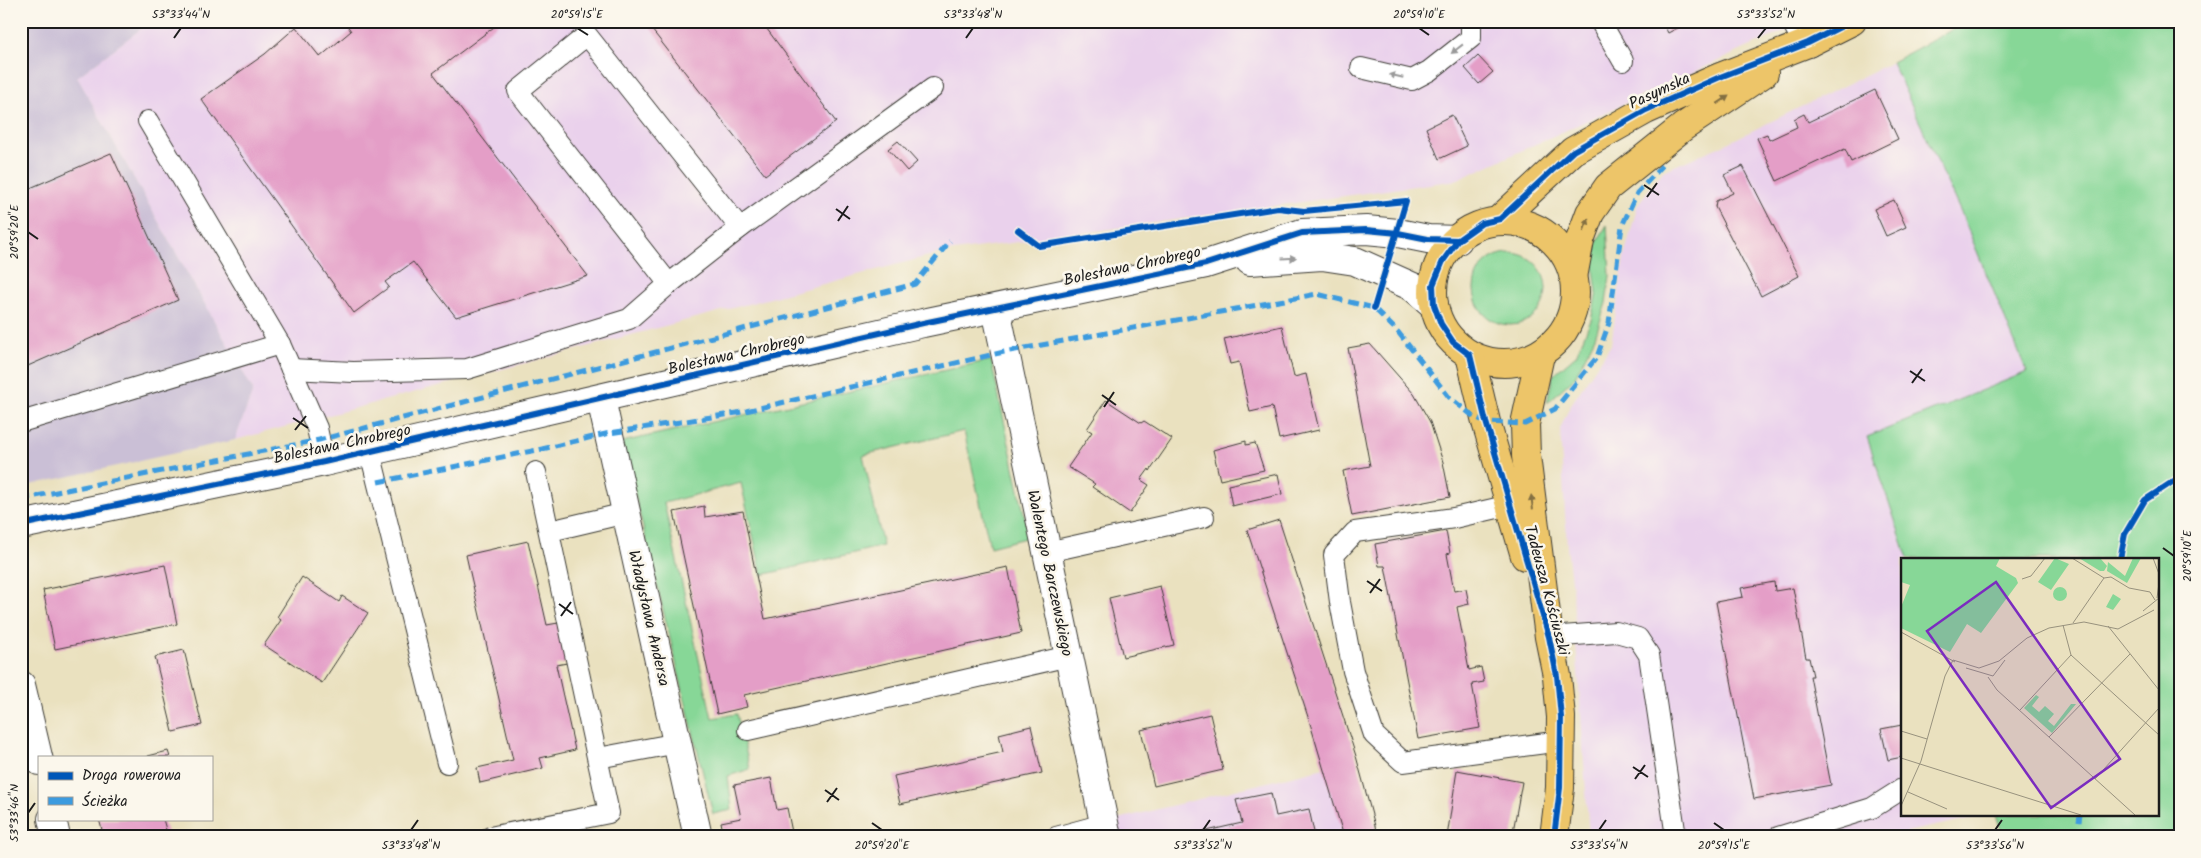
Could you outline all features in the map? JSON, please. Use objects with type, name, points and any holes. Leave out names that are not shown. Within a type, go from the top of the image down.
[{"type":"main road","name":"Pasymska","points":[[1500,219],[1573,151],[1646,110],[1720,77],[1802,32],[1852,21]]},
{"type":"main road","name":"Pasymska","points":[[1574,272],[1580,240],[1590,213],[1608,187],[1802,32]]},
{"type":"main road","points":[[1500,219],[1524,222],[1539,230],[1562,250],[1574,272],[1574,291],[1568,316],[1563,328],[1552,344],[1540,355],[1510,363],[1490,362],[1470,355],[1453,342],[1441,324],[1434,305],[1433,285],[1443,261],[1458,240],[1482,223],[1500,219]]},
{"type":"main road","name":"Tadeusza Kościuszki","points":[[1470,355],[1486,422],[1549,637]]},
{"type":"main road","name":"Tadeusza Kościuszki","points":[[1540,355],[1525,424],[1526,456],[1549,637],[1556,676],[1561,741],[1560,788],[1554,837]]},
{"type":"street","name":"Bolesława Chrobrego","points":[[21,524],[370,452],[923,323],[1206,264],[1302,233],[1366,230],[1398,233],[1428,239],[1458,240]]},
{"type":"street","name":"Bolesława Chrobrego","points":[[1206,264],[1322,256],[1355,261],[1413,287],[1434,305]]},
{"type":"street","name":"Walentego Barczewskiego","points":[[996,309],[1105,831]]},
{"type":"street","name":"Władysława Andersa","points":[[601,399],[698,837]]},
{"type":"street","points":[[21,685],[38,757]]},
{"type":"street","points":[[52,820],[56,837]]},
{"type":"lane","points":[[1361,68],[1412,80],[1429,71],[1472,38],[1471,21]]},
{"type":"lane","points":[[1600,21],[1623,61]]},
{"type":"lane","points":[[670,284],[518,91],[586,35],[740,228]]},
{"type":"lane","points":[[291,369],[353,372],[467,369],[629,319],[740,228],[932,88]]},
{"type":"lane","points":[[148,121],[280,344],[317,428],[324,462]]},
{"type":"lane","points":[[21,422],[280,344]]},
{"type":"lane","points":[[370,452],[447,763]]},
{"type":"lane","points":[[490,837],[609,814],[536,472]]},
{"type":"lane","points":[[1510,504],[1454,518],[1355,532],[1334,555],[1340,602],[1353,671],[1374,735],[1402,762],[1561,741]]},
{"type":"lane","points":[[550,531],[626,512]]},
{"type":"lane","points":[[1047,552],[1204,517]]},
{"type":"lane","points":[[1549,637],[1616,632],[1638,638],[1649,655],[1676,837]]},
{"type":"lane","points":[[748,730],[1069,656]]},
{"type":"lane","points":[[598,758],[678,743]]},
{"type":"lane","points":[[1778,837],[1872,808],[1901,790]]},
{"type":"lane","points":[[1056,837],[1105,831]]},
{"type":"shaded area","points":[[21,21],[151,21],[77,77],[253,390],[235,440],[21,487]]},
{"type":"shaded area","points":[[151,21],[1806,21],[1457,180],[940,253],[235,440],[253,390],[77,77]]},
{"type":"shaded area","points":[[1892,62],[1962,215],[2027,372],[1867,438],[1908,558],[1901,558],[1901,816],[1983,816],[1883,837],[1589,837],[1560,429],[1570,406],[1611,345],[1624,257],[1638,204],[1663,171],[1721,146]]},
{"type":"shaded area","points":[[1324,768],[1346,837],[1110,837],[1106,822]]},
{"type":"green space","points":[[1968,21],[2180,21],[2180,837],[2003,837],[1997,816],[2158,816],[2158,558],[1908,558],[1867,437],[2027,372],[1962,215],[1892,62]]},
{"type":"green space","points":[[1607,225],[1610,276],[1606,303],[1595,337],[1575,377],[1547,403],[1553,375],[1576,355],[1591,320],[1597,292],[1594,270],[1595,245]]},
{"type":"green space","points":[[1517,253],[1536,263],[1544,275],[1546,289],[1544,303],[1536,315],[1524,323],[1503,325],[1484,315],[1476,303],[1474,282],[1484,263],[1496,255]]},
{"type":"green space","points":[[991,360],[1029,537],[990,547],[964,431],[863,455],[883,546],[762,575],[741,483],[664,503],[712,718],[737,714],[750,769],[728,776],[732,810],[713,814],[622,442]]},
{"type":"building","points":[[344,21],[502,21],[433,73],[588,276],[456,317],[413,262],[385,282],[389,287],[354,313],[201,99],[265,54],[296,27],[320,57],[351,31]]},
{"type":"building","points":[[645,21],[761,21],[836,122],[765,175]]},
{"type":"building","points":[[1662,21],[1691,21],[1668,33]]},
{"type":"building","points":[[1478,56],[1493,72],[1479,84],[1465,68]]},
{"type":"building","points":[[1875,90],[1898,139],[1851,162],[1845,149],[1777,181],[1757,138],[1767,134],[1769,140],[1797,127],[1794,119],[1804,114],[1808,122]]},
{"type":"building","points":[[1452,115],[1467,146],[1439,159],[1426,128]]},
{"type":"building","points":[[898,141],[917,162],[907,171],[888,149]]},
{"type":"building","points":[[111,153],[178,300],[21,369],[21,192]]},
{"type":"building","points":[[1743,166],[1799,276],[1761,296],[1715,207],[1716,201],[1733,193],[1724,175]]},
{"type":"building","points":[[1894,200],[1906,227],[1886,236],[1874,209]]},
{"type":"building","points":[[1282,326],[1294,377],[1306,374],[1319,430],[1279,439],[1272,407],[1250,412],[1239,362],[1230,364],[1224,339]]},
{"type":"building","points":[[1370,344],[1414,394],[1430,422],[1443,462],[1450,497],[1352,516],[1343,471],[1370,466],[1348,348]]},
{"type":"building","points":[[1106,400],[1141,423],[1144,421],[1172,439],[1150,471],[1149,469],[1141,480],[1149,485],[1130,513],[1092,487],[1095,484],[1068,467],[1092,432],[1087,429]]},
{"type":"building","points":[[1246,441],[1246,445],[1255,443],[1264,470],[1220,480],[1213,450]]},
{"type":"building","points":[[1278,474],[1282,494],[1232,506],[1228,485]]},
{"type":"building","points":[[704,506],[705,517],[743,511],[765,619],[1008,567],[1021,633],[744,695],[747,707],[717,714],[674,512]]},
{"type":"building","points":[[1279,520],[1356,756],[1378,837],[1344,837],[1309,720],[1247,530]]},
{"type":"building","points":[[1446,531],[1450,553],[1447,554],[1454,591],[1466,589],[1469,604],[1457,607],[1469,670],[1481,667],[1484,682],[1472,684],[1480,728],[1418,739],[1385,566],[1379,566],[1375,544]]},
{"type":"building","points":[[528,541],[547,625],[558,623],[567,663],[556,665],[575,750],[540,758],[543,768],[480,783],[477,768],[513,760],[466,555]]},
{"type":"building","points":[[165,565],[177,624],[55,649],[43,590]]},
{"type":"building","points":[[302,577],[339,602],[342,596],[368,613],[322,683],[264,645],[281,620],[277,617]]},
{"type":"building","points":[[1774,582],[1775,591],[1793,588],[1806,658],[1809,658],[1813,676],[1810,676],[1831,785],[1754,799],[1716,602],[1743,597],[1741,588]]},
{"type":"building","points":[[1160,586],[1174,645],[1123,657],[1109,598]]},
{"type":"building","points":[[184,650],[202,725],[173,732],[155,657]]},
{"type":"building","points":[[1210,714],[1223,770],[1154,786],[1141,730]]},
{"type":"building","points":[[1901,725],[1901,757],[1888,760],[1881,729]]},
{"type":"building","points":[[1031,726],[1042,773],[900,804],[894,776],[1003,752],[999,734]]},
{"type":"building","points":[[168,751],[170,756],[148,756]]},
{"type":"building","points":[[1457,770],[1522,782],[1512,837],[1447,837]]},
{"type":"building","points":[[771,778],[777,810],[787,808],[793,837],[724,837],[721,822],[741,818],[734,785]]},
{"type":"building","points":[[1271,793],[1276,816],[1309,809],[1315,837],[1180,837],[1242,823],[1236,800]]},
{"type":"building","points":[[99,820],[163,820],[168,837],[104,837]]},
{"type":"marked path","points":[[378,482],[542,449],[610,433],[737,413],[1004,352],[1317,294],[1374,308],[1398,332],[1449,397],[1473,416],[1486,422],[1525,424],[1555,409],[1597,357],[1609,323],[1622,226],[1637,193],[1662,166]]},
{"type":"marked path","points":[[21,499],[319,440],[915,284],[950,241]]},
{"type":"marked path","points":[[2077,837],[2080,816]]},
{"type":"cycle path","points":[[1554,837],[1560,788],[1561,717],[1557,676],[1549,637],[1486,422],[1470,355],[1453,342],[1441,324],[1434,305],[1433,285],[1443,261],[1458,240],[1482,223],[1500,219],[1573,151],[1646,110],[1720,77],[1808,43],[1852,21]]},
{"type":"cycle path","points":[[1018,230],[1039,246],[1278,208],[1304,211],[1406,201],[1374,308]]},
{"type":"cycle path","points":[[21,525],[324,462],[923,323],[1206,264],[1302,233],[1366,230],[1398,233],[1428,239],[1458,240]]},
{"type":"cycle path","points":[[2120,558],[2125,534],[2145,500],[2180,477]]}]
